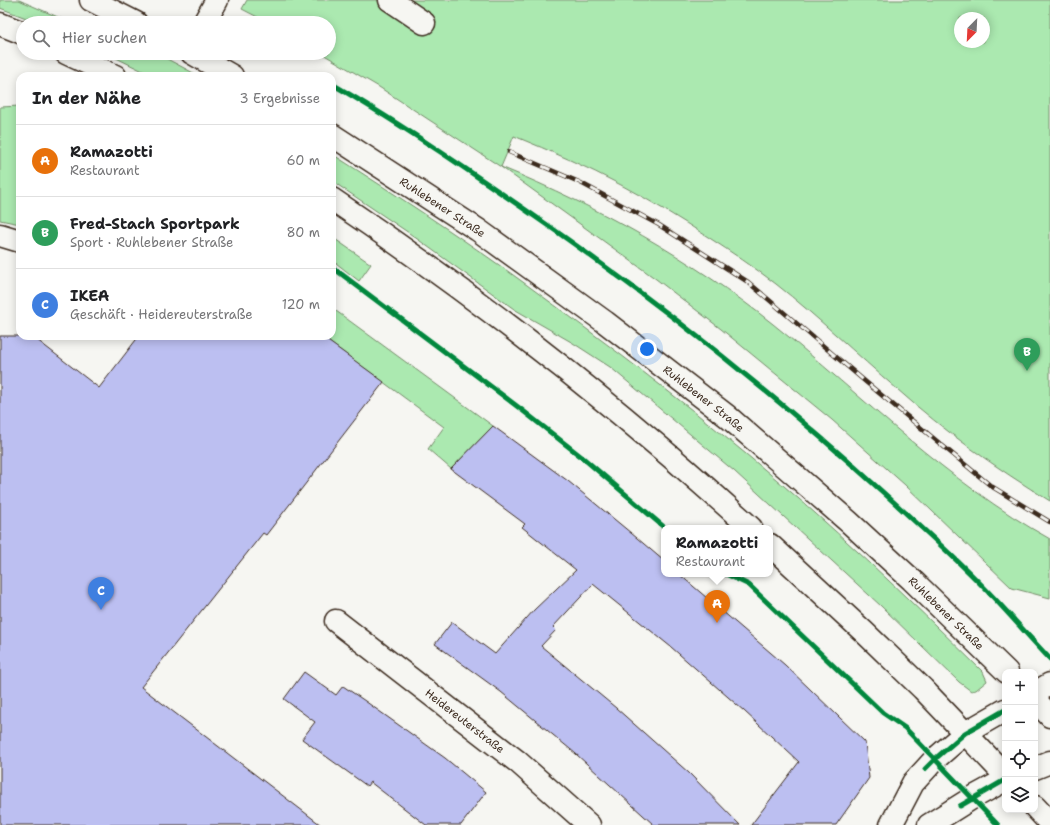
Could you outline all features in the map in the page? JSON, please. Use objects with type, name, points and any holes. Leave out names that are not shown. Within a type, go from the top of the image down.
[{"type":"main road","points":[[91,0],[122,16]]},
{"type":"main road","points":[[208,16],[217,0]]},
{"type":"main road","points":[[390,0],[424,24]]},
{"type":"main road","points":[[0,24],[16,30]]},
{"type":"main road","points":[[81,60],[106,72]]},
{"type":"main road","points":[[204,60],[225,72]]},
{"type":"main road","name":"Ruhlebener Straße","points":[[336,138],[478,230],[605,322],[721,412],[849,522],[912,580],[1004,669]]},
{"type":"main road","points":[[336,202],[448,280],[574,376],[680,464],[748,525]]},
{"type":"main road","points":[[0,235],[16,240]]},
{"type":"main road","points":[[773,548],[880,647],[1002,771]]},
{"type":"main road","name":"Heidereuterstraße","points":[[336,621],[518,762],[589,825]]},
{"type":"main road","points":[[1038,691],[1050,684]]},
{"type":"main road","points":[[1038,703],[1050,716]]},
{"type":"main road","points":[[891,825],[913,783],[935,759],[965,733],[1002,712]]},
{"type":"main road","points":[[1038,767],[1050,762]]},
{"type":"main road","points":[[929,825],[972,798],[1002,782]]},
{"type":"main road","points":[[1038,810],[1050,823]]},
{"type":"green space","points":[[0,0],[19,0],[55,16],[21,16],[0,8]]},
{"type":"green space","points":[[247,0],[1050,0],[1050,501],[990,462],[933,420],[807,309],[768,278],[725,248],[665,210],[595,172],[514,136],[501,167],[379,87],[333,60],[336,60],[336,16],[256,16],[242,9]]},
{"type":"green space","points":[[120,60],[169,60],[192,72],[145,72]]},
{"type":"green space","points":[[16,106],[16,223],[0,220],[0,107]]},
{"type":"green space","points":[[336,157],[431,218],[555,305],[719,432],[777,480],[867,560],[983,672],[987,681],[976,690],[971,691],[959,682],[881,606],[734,471],[610,367],[573,343],[514,309],[409,233],[336,184]]},
{"type":"green space","points":[[501,167],[573,199],[608,217],[643,236],[709,277],[773,324],[907,438],[976,492],[1050,539],[1050,598],[1012,588],[905,485],[832,420],[721,329],[656,279]]},
{"type":"green space","points":[[336,240],[371,264],[359,281],[336,263]]},
{"type":"green space","points":[[336,311],[493,426],[451,469],[428,449],[444,427],[326,340],[336,340]]},
{"type":"building","points":[[0,336],[16,336],[16,340],[37,340],[99,388],[136,340],[326,340],[384,382],[266,535],[263,533],[141,687],[321,825],[0,825]]},
{"type":"building","points":[[493,426],[568,481],[661,558],[661,577],[682,577],[785,665],[865,742],[869,778],[836,825],[751,825],[799,762],[671,647],[593,584],[553,627],[556,630],[541,646],[616,708],[689,773],[740,825],[654,825],[576,754],[501,692],[435,644],[452,622],[495,654],[534,610],[576,570],[522,527],[525,524],[451,469]]},
{"type":"building","points":[[304,672],[336,695],[343,686],[445,758],[486,792],[461,825],[426,825],[370,782],[367,786],[302,739],[315,722],[284,699]]},
{"type":"railway","points":[[509,152],[579,182],[659,225],[748,282],[991,486],[1050,522]]},
{"type":"cycle path","points":[[336,86],[416,136],[553,229],[682,324],[724,357],[806,425],[941,545],[981,584],[1050,659]]},
{"type":"cycle path","points":[[336,270],[522,410],[583,458],[661,525]]},
{"type":"cycle path","points":[[732,577],[749,585],[883,713],[905,728],[998,825]]},
{"type":"cycle path","points":[[925,769],[965,733],[1002,712]]},
{"type":"cycle path","points":[[960,806],[1002,782]]},
{"type":"place","name":"Fred-Stach Sportpark","points":[[1027,371]]},
{"type":"place","name":"IKEA","points":[[101,610]]},
{"type":"place","name":"Ramazotti","points":[[717,623]]}]
